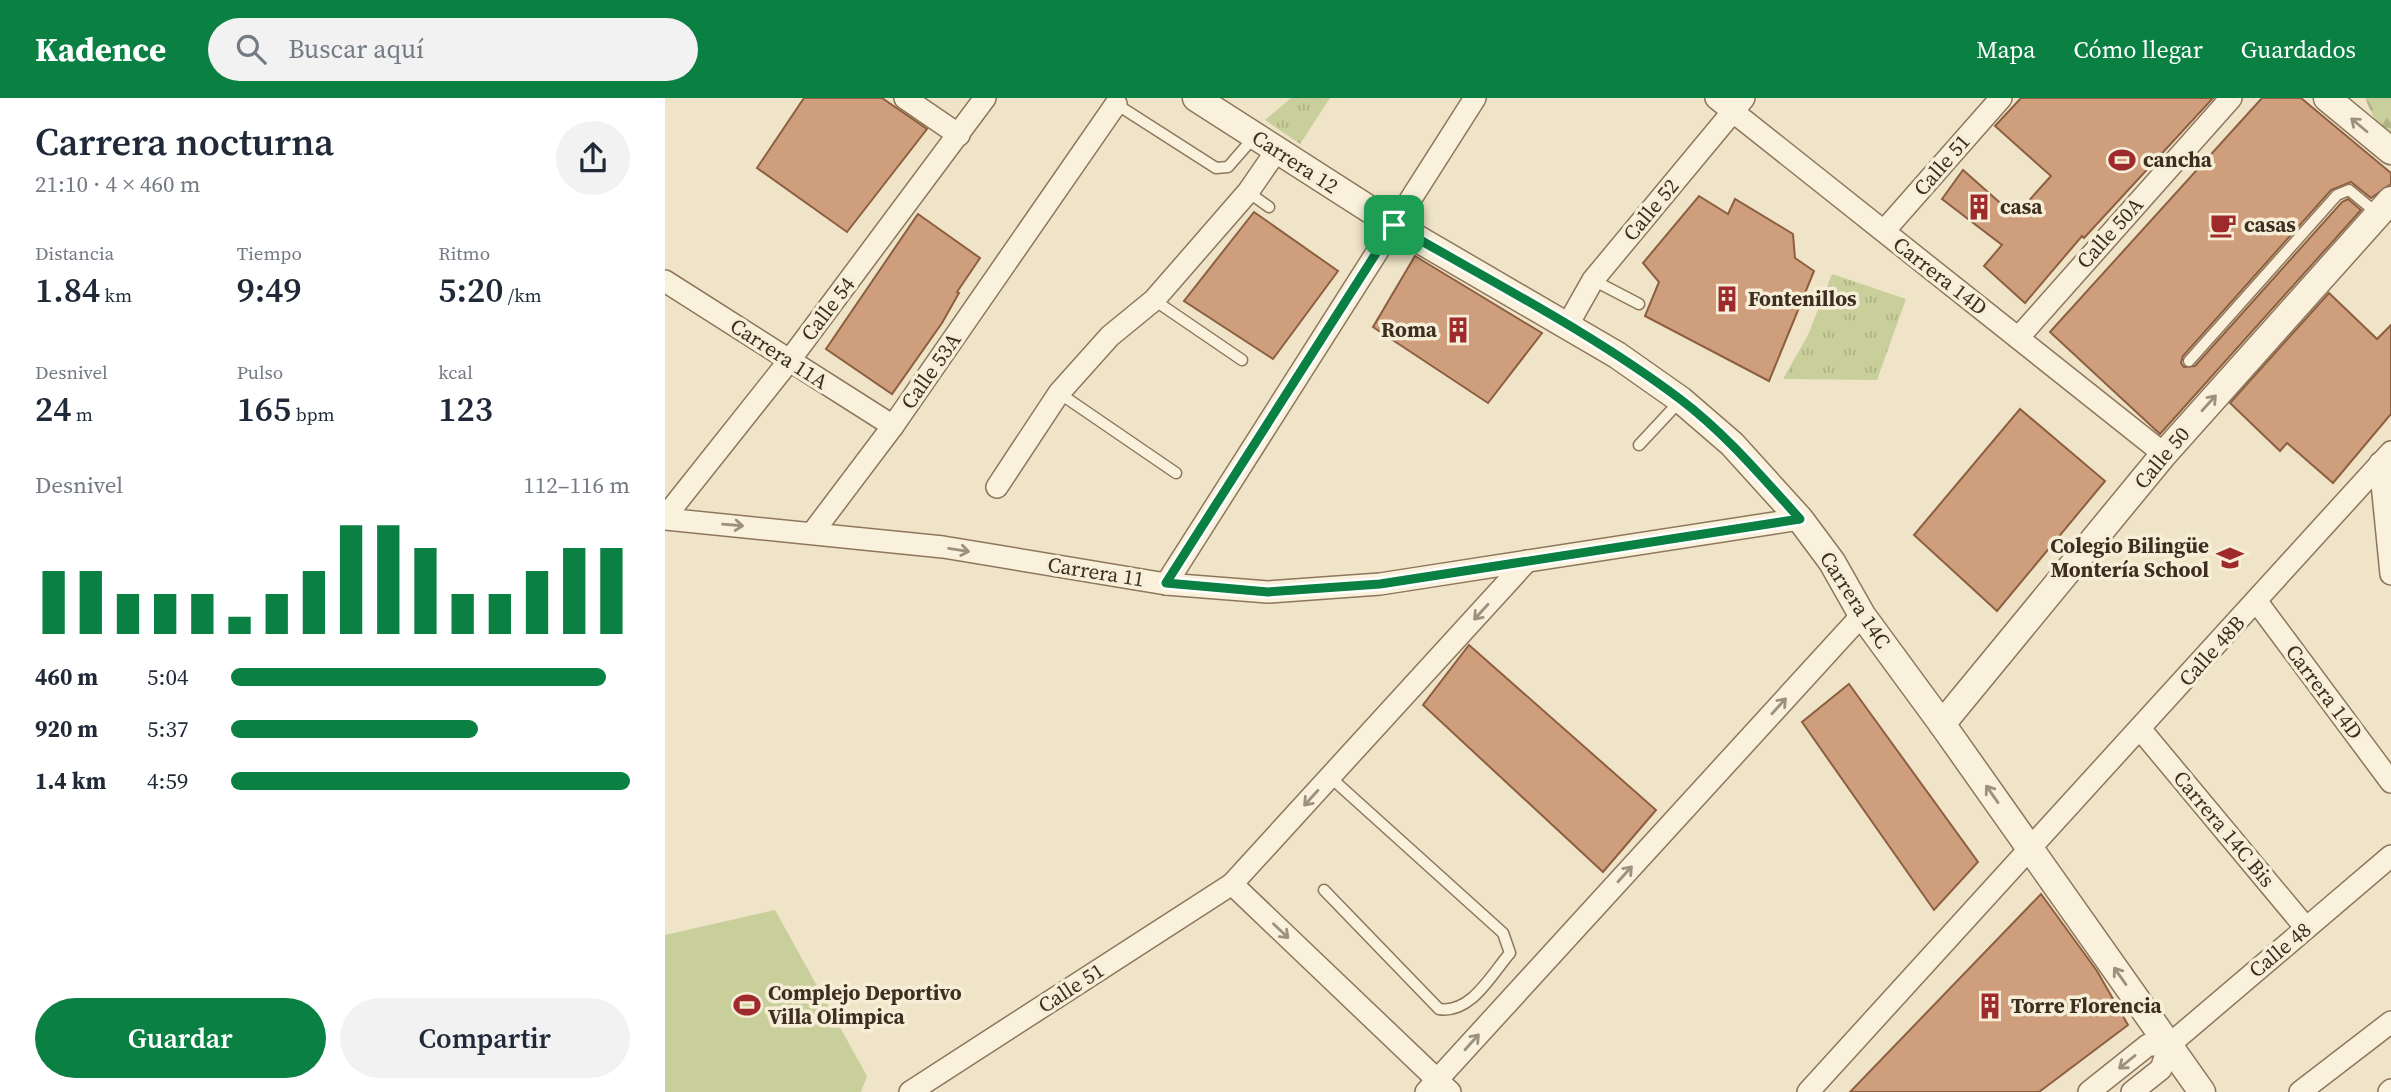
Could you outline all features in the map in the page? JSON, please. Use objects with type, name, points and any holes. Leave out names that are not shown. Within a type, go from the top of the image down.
[{"type":"street","points":[[905,98],[959,135]]},
{"type":"street","name":"Calle 54","points":[[665,518],[789,361],[985,98]]},
{"type":"street","name":"Carrera 12","points":[[1196,98],[1394,225]]},
{"type":"street","points":[[1166,583],[1475,98]]},
{"type":"street","name":"Calle 51","points":[[1884,232],[2001,98]]},
{"type":"street","name":"Calle 50A","points":[[2018,338],[2231,98]]},
{"type":"street","points":[[2327,98],[2391,151]]},
{"type":"street","name":"Carrera 14D","points":[[1731,102],[1884,232],[2164,454]]},
{"type":"street","name":"Calle 52","points":[[1567,326],[1593,280],[1731,102]]},
{"type":"street","name":"Calle 53A","points":[[813,532],[893,426],[1047,208],[1116,104]]},
{"type":"street","points":[[997,487],[1059,393],[1110,337],[1154,300],[1248,192],[1266,143]]},
{"type":"street","name":"Calle 50","points":[[1943,723],[2164,454],[2385,207]]},
{"type":"street","name":"Carrera 14C","points":[[1394,225],[1617,355],[1681,400],[1732,444],[1800,519],[1832,562],[1861,615],[1943,723],[2202,1092]]},
{"type":"street","name":"Carrera 11A","points":[[665,281],[893,426]]},
{"type":"street","points":[[2386,457],[2391,574]]},
{"type":"street","name":"Calle 48B","points":[[1808,1092],[2032,850],[2386,457]]},
{"type":"street","name":"Carrera 11","points":[[665,518],[943,547],[1166,583],[1268,592],[1380,584],[1800,519]]},
{"type":"street","name":"Calle 51","points":[[910,1092],[1232,884],[1527,561]]},
{"type":"street","name":"Carrera 14D","points":[[2257,602],[2391,782]]},
{"type":"street","points":[[1232,884],[1437,1088],[1861,615]]},
{"type":"street","name":"Carrera 14C Bis","points":[[2141,730],[2306,928]]},
{"type":"street","name":"Calle 48","points":[[2132,1092],[2161,1069],[2169,1045],[2391,856]]},
{"type":"street","points":[[2299,1092],[2391,1022]]},
{"type":"street","name":"Calle 48","points":[[2089,1092],[2148,1045],[2169,1045]]},
{"type":"lane","points":[[1116,104],[1216,168],[1228,167],[1266,143]]},
{"type":"lane","points":[[2189,361],[2337,195],[2349,190],[2385,207]]},
{"type":"lane","points":[[1248,192],[1269,207]]},
{"type":"lane","points":[[1593,280],[1639,304]]},
{"type":"lane","points":[[1154,300],[1242,360]]},
{"type":"lane","points":[[1059,393],[1176,474]]},
{"type":"lane","points":[[1639,445],[1681,400]]},
{"type":"lane","points":[[1324,890],[1439,1009],[1453,1011],[1467,1003],[1510,953],[1503,933],[1330,777]]},
{"type":"green space","points":[[1291,98],[1330,98],[1300,144],[1265,120]]},
{"type":"green space","points":[[2365,98],[2391,98],[2391,136],[2377,125]]},
{"type":"green space","points":[[1832,274],[1906,299],[1877,380],[1783,379],[1808,335]]},
{"type":"green space","name":"Complejo Deportivo Villa Olimpica","points":[[775,910],[867,1076],[861,1092],[665,1092],[665,935]]},
{"type":"building","points":[[804,98],[882,98],[927,129],[847,232],[757,168]]},
{"type":"building","points":[[2021,98],[2213,98],[2084,238],[2082,236],[2025,303],[1984,266],[2002,245],[1942,199],[1963,170],[2015,216],[2051,176],[1995,126]]},
{"type":"building","points":[[2262,98],[2301,98],[2391,173],[2391,184],[2371,198],[2351,182],[2331,190],[2183,356],[2181,363],[2184,367],[2195,366],[2342,202],[2348,199],[2361,210],[2160,434],[2050,332]]},
{"type":"building","name":"Fontenillos","points":[[1699,196],[1728,214],[1735,199],[1793,234],[1795,258],[1814,271],[1769,381],[1645,316],[1659,282],[1643,263]]},
{"type":"building","points":[[1254,212],[1338,271],[1273,359],[1184,301]]},
{"type":"building","points":[[918,214],[980,258],[957,292],[959,293],[942,323],[892,394],[826,349]]},
{"type":"building","name":"Roma","points":[[1415,256],[1542,333],[1488,403],[1373,327]]},
{"type":"building","points":[[2329,293],[2377,339],[2391,325],[2391,414],[2333,483],[2287,443],[2280,451],[2230,403]]},
{"type":"building","points":[[2020,409],[2105,481],[1997,611],[1914,535]]},
{"type":"building","points":[[1469,645],[1656,810],[1603,872],[1423,705]]},
{"type":"building","points":[[1849,684],[1978,862],[1934,910],[1802,722]]},
{"type":"building","name":"Torre Florencia","points":[[2041,894],[2097,971],[2128,1025],[2039,1092],[1850,1092]]},
{"type":"place","name":"cancha","points":[[2122,160]]},
{"type":"place","name":"casa","points":[[1979,207]]},
{"type":"place","name":"casas","points":[[2223,225]]},
{"type":"place","name":"Fontenillos","points":[[1727,299]]},
{"type":"place","name":"Roma","points":[[1458,330]]},
{"type":"place","name":"Colegio Bilingüe Montería School","points":[[2230,558]]},
{"type":"place","name":"Complejo Deportivo Villa Olimpica","points":[[747,1005]]},
{"type":"place","name":"Torre Florencia","points":[[1990,1006]]},
{"type":"route","points":[[1394,225],[1617,355],[1681,400],[1732,444],[1800,519],[1380,584],[1268,592],[1166,583],[1394,225]]}]
